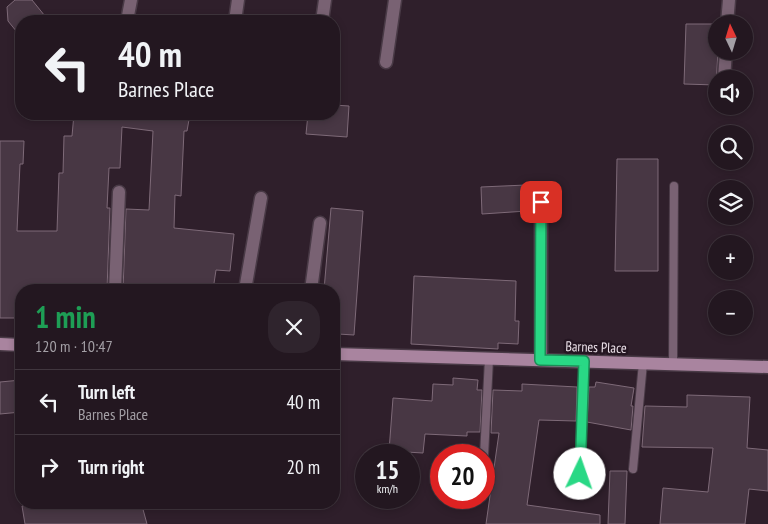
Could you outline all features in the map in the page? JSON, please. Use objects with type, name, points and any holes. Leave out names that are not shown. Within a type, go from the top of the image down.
[{"type":"street","points":[[128,15],[130,0]]},
{"type":"street","points":[[235,15],[238,0]]},
{"type":"street","points":[[323,15],[325,0]]},
{"type":"street","points":[[386,62],[395,0]]},
{"type":"street","points":[[728,15],[729,0]]},
{"type":"street","points":[[115,284],[119,192]]},
{"type":"street","points":[[246,284],[261,198]]},
{"type":"street","points":[[540,360],[541,202]]},
{"type":"street","points":[[313,284],[320,223]]},
{"type":"street","points":[[0,344],[15,345]]},
{"type":"street","name":"Barnes Place","points":[[340,354],[768,367]]},
{"type":"lane","points":[[673,364],[674,186]]},
{"type":"lane","points":[[485,444],[489,358]]},
{"type":"lane","points":[[579,492],[584,361]]},
{"type":"lane","points":[[633,469],[643,364]]},
{"type":"building","points":[[15,0],[32,0],[44,15],[15,15],[15,30],[8,21],[7,7]]},
{"type":"building","points":[[686,24],[708,24],[708,60],[717,60],[717,70],[708,70],[708,85],[684,84]]},
{"type":"building","points":[[340,105],[349,106],[347,137],[306,134],[307,120],[340,120]]},
{"type":"building","points":[[73,120],[189,120],[187,131],[184,131],[181,196],[175,195],[174,228],[234,234],[230,271],[216,270],[214,284],[123,284],[126,209],[149,210],[153,131],[122,127],[120,168],[109,168],[107,208],[110,208],[107,284],[15,284],[15,318],[0,318],[0,141],[24,141],[23,164],[20,164],[17,231],[57,231],[59,173],[63,173],[64,136],[72,136]]},
{"type":"building","points":[[617,159],[658,159],[658,271],[615,271]]},
{"type":"building","points":[[526,185],[527,211],[482,214],[481,187]]},
{"type":"building","points":[[331,208],[363,211],[354,335],[340,334],[340,284],[325,284]]},
{"type":"building","points":[[414,276],[516,281],[515,321],[519,321],[518,344],[498,343],[498,349],[411,344]]},
{"type":"building","points":[[453,378],[478,380],[477,390],[482,390],[480,432],[467,432],[467,436],[425,434],[423,453],[420,453],[420,444],[390,444],[393,398],[432,401],[433,384],[453,385]]},
{"type":"building","points":[[15,381],[15,413],[0,414],[0,382]]},
{"type":"building","points":[[596,382],[634,388],[631,406],[633,406],[631,430],[587,422],[589,387],[595,387]]},
{"type":"building","points":[[522,384],[577,387],[576,421],[539,420],[527,505],[600,515],[600,524],[486,524],[488,509],[495,509],[495,461],[499,433],[491,433],[493,390],[522,391]]},
{"type":"building","points":[[687,395],[750,397],[747,448],[768,450],[768,491],[749,489],[745,524],[660,524],[663,488],[708,492],[713,448],[642,447],[645,406],[687,407]]},
{"type":"building","points":[[610,471],[627,471],[625,524],[608,524]]},
{"type":"building","points":[[22,509],[143,509],[147,524],[25,524]]},
{"type":"route","points":[[541,202],[540,360],[584,361],[580,474]]}]
